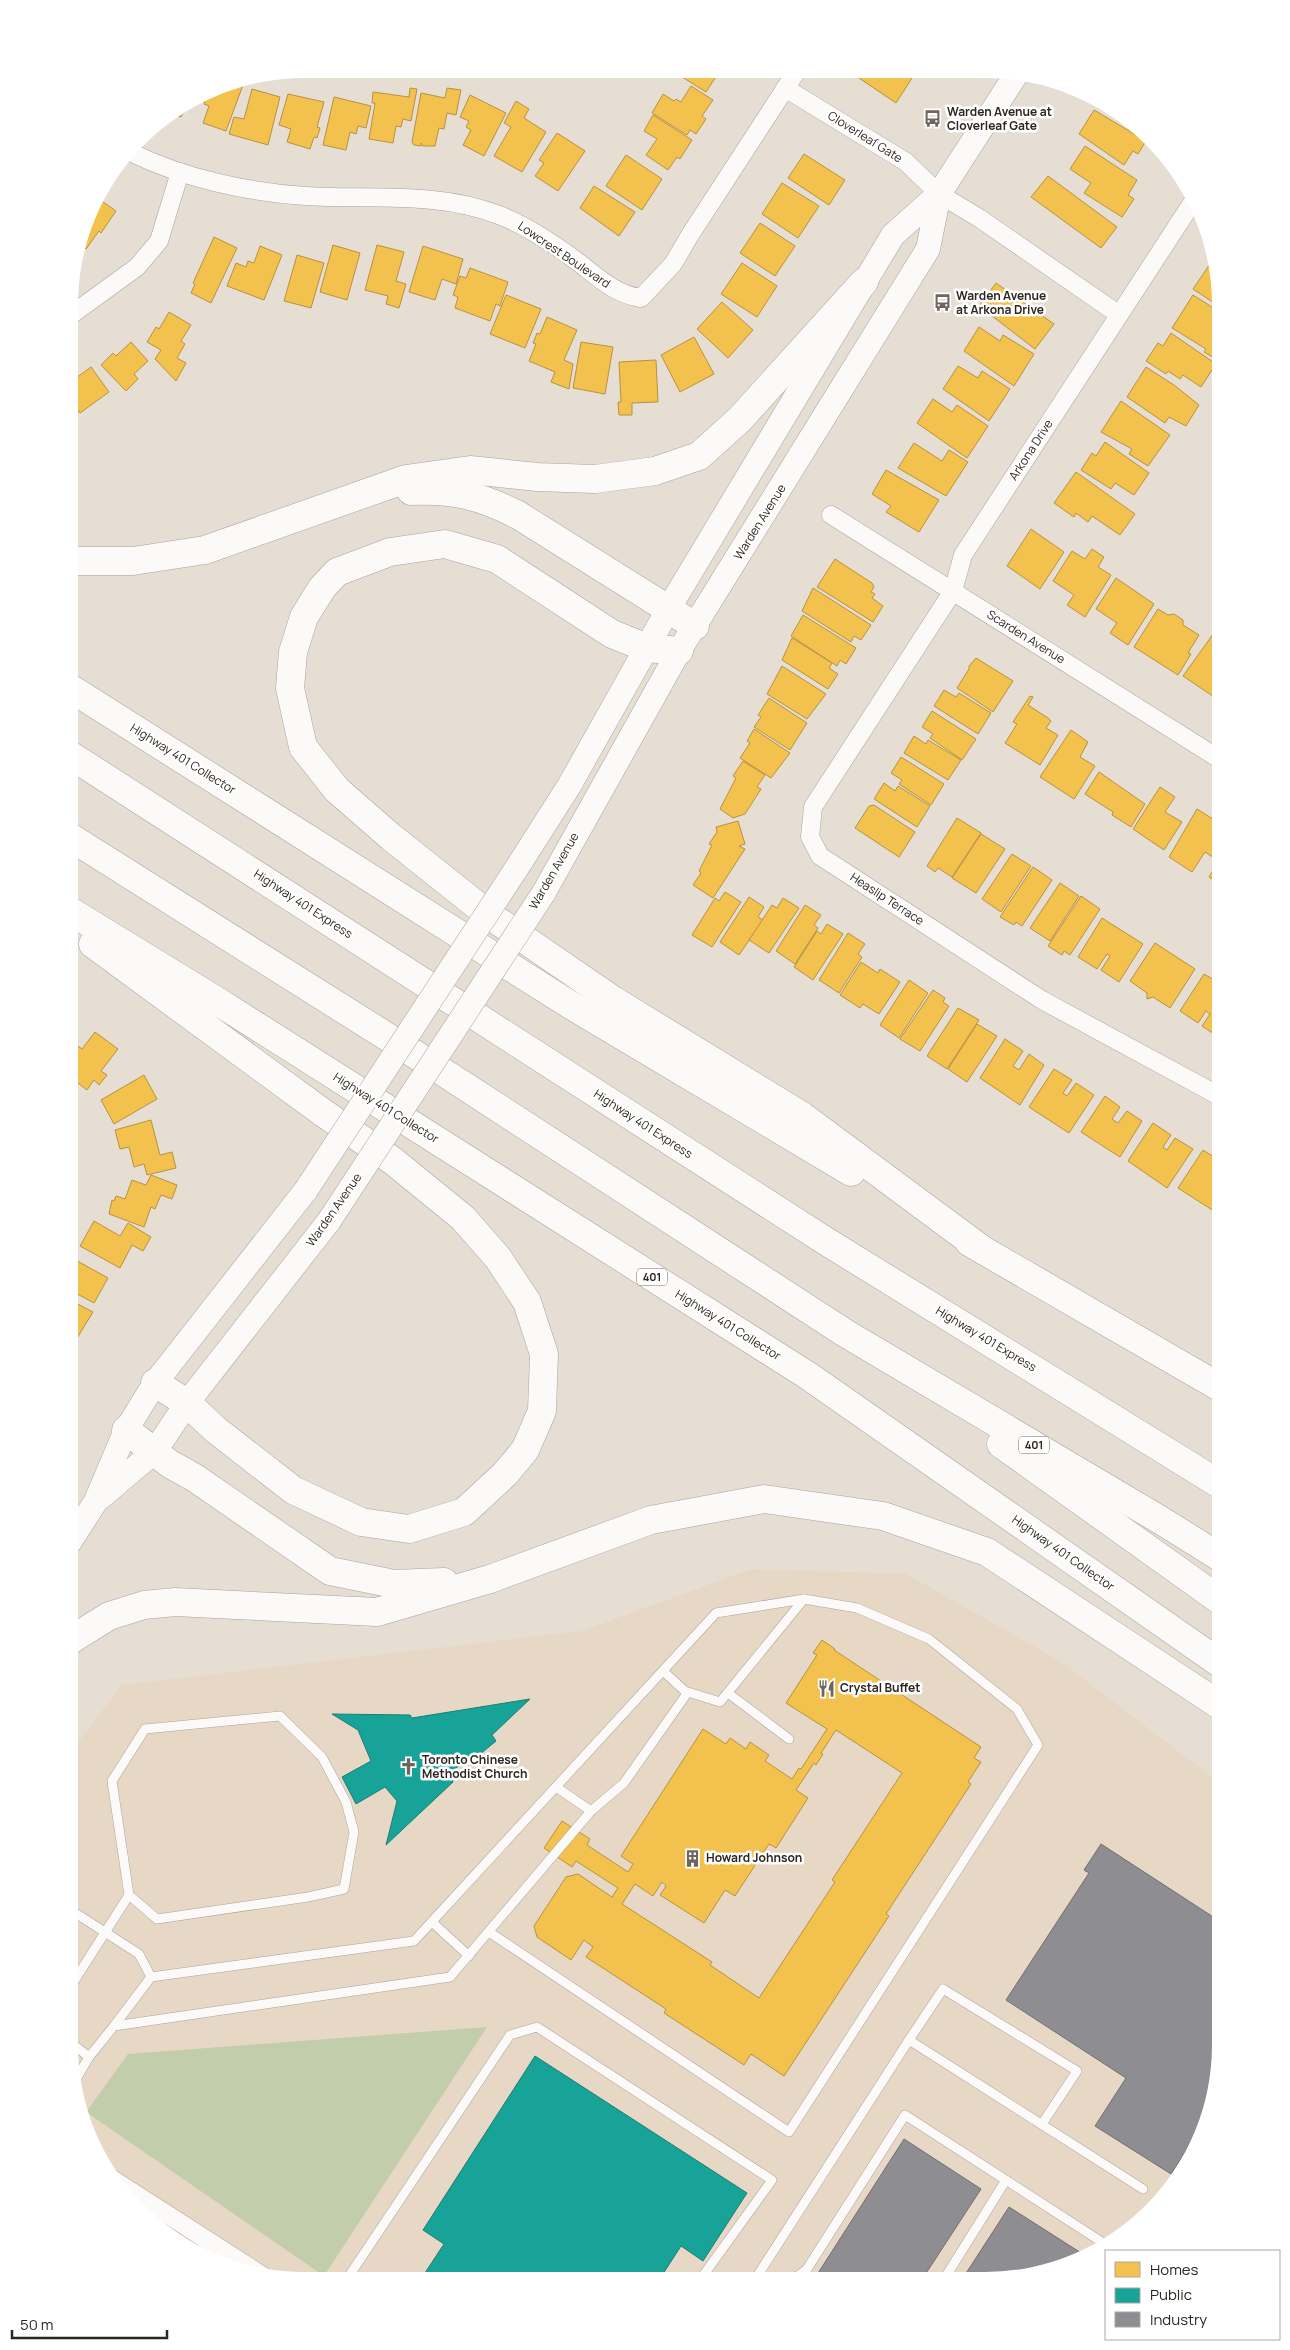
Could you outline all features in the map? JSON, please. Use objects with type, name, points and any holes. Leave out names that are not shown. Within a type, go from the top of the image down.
[{"type":"highway","points":[[78,561],[133,561],[205,550],[312,514],[364,493],[406,479],[470,470],[537,477],[595,479],[655,471],[700,456],[740,419],[864,282]]},
{"type":"highway","points":[[364,493],[438,490],[488,500],[518,515],[695,626]]},
{"type":"highway","points":[[679,651],[647,648],[612,634],[498,559],[444,544],[390,552],[338,572],[322,588],[304,617],[293,652],[290,688],[303,747],[337,790],[391,837],[488,915],[613,1000],[802,1116],[984,1251]]},
{"type":"highway","name":"Highway 401 Collector","points":[[78,693],[569,1004],[984,1251],[1212,1383]]},
{"type":"highway","name":"Highway 401 Express","points":[[78,760],[824,1240],[1212,1479]]},
{"type":"highway","name":"401","points":[[78,842],[444,1072],[845,1333],[1212,1552]]},
{"type":"highway","name":"Highway 401 Collector","points":[[78,916],[217,1001],[807,1375],[1212,1658]]},
{"type":"highway","points":[[78,933],[393,1162],[463,1218],[498,1258],[527,1302],[544,1354],[542,1411],[525,1450],[505,1474],[464,1512],[410,1529],[361,1522],[293,1490],[216,1430],[187,1403],[155,1382]]},
{"type":"highway","points":[[845,1333],[1212,1595]]},
{"type":"highway","points":[[126,1430],[170,1464],[195,1478],[330,1571],[394,1584],[490,1579]]},
{"type":"highway","points":[[78,1636],[110,1616],[144,1606],[175,1602],[377,1612],[490,1579],[651,1520],[764,1499],[883,1516],[987,1552],[1212,1700]]},
{"type":"main road","name":"Warden Avenue","points":[[78,1529],[96,1501],[126,1430],[155,1382],[306,1190],[520,863],[568,786],[668,608],[892,235],[939,194],[1014,79]]},
{"type":"main road","name":"Warden Avenue","points":[[96,1501],[155,1451],[187,1403],[328,1221],[543,894],[647,704],[928,249],[939,194]]},
{"type":"street","name":"Lowcrest Boulevard","points":[[135,154],[180,172],[227,184],[280,194],[431,199],[473,207],[499,215],[525,227],[613,289],[625,295],[641,298],[673,264],[792,78]]},
{"type":"street","name":"Cloverleaf Gate","points":[[785,88],[906,162],[939,194]]},
{"type":"street","points":[[78,310],[137,267],[159,241],[180,172]]},
{"type":"street","points":[[939,194],[980,218],[1118,314]]},
{"type":"street","name":"Arkona Drive","points":[[953,591],[963,555],[1190,206]]},
{"type":"street","name":"Scarden Avenue","points":[[831,515],[1212,754]]},
{"type":"street","name":"Heaslip Terrace","points":[[953,591],[813,807],[810,837],[820,856],[1042,1000],[1212,1093]]},
{"type":"street","points":[[130,2191],[240,2263]]},
{"type":"lane","points":[[663,1671],[687,1693],[720,1702],[804,1599]]},
{"type":"lane","points":[[79,2074],[89,2057],[151,1977],[414,1941],[716,1613],[804,1599],[857,1608],[929,1639],[1017,1709],[1038,1745],[789,2132],[488,1932]]},
{"type":"lane","points":[[114,2026],[450,1977],[591,1811],[624,1783],[687,1693]]},
{"type":"lane","points":[[728,1693],[789,1740]]},
{"type":"lane","points":[[78,1975],[129,1895],[112,1781],[145,1729],[280,1716],[322,1757],[346,1802],[354,1832],[344,1889],[308,1897],[157,1918],[129,1895]]},
{"type":"lane","points":[[556,1787],[591,1811]]},
{"type":"lane","points":[[78,1915],[139,1954],[151,1977]]},
{"type":"lane","points":[[432,1922],[469,1956]]},
{"type":"lane","points":[[760,2272],[943,1989],[1077,2071],[1042,2124]]},
{"type":"lane","points":[[352,2272],[510,2035],[537,2027],[772,2180],[706,2272]]},
{"type":"lane","points":[[909,2040],[1143,2188]]},
{"type":"lane","points":[[78,2048],[89,2057]]},
{"type":"lane","points":[[803,2272],[807,2269],[905,2115],[1100,2241]]},
{"type":"lane","points":[[949,2272],[1006,2180]]},
{"type":"shaded area","points":[[752,1569],[906,1574],[1060,1661],[1212,1777],[1211,2075],[1205,2104],[1189,2146],[1166,2184],[1146,2206],[1124,2226],[1086,2249],[1044,2265],[1015,2271],[290,2272],[246,2265],[204,2249],[166,2226],[144,2206],[124,2184],[101,2146],[85,2104],[79,2075],[78,1742],[122,1685],[582,1631]]},
{"type":"green space","points":[[487,2027],[327,2272],[318,2272],[88,2114],[87,2110],[128,2054]]},
{"type":"building: Homes","points":[[684,78],[715,78],[706,92]]},
{"type":"building: Homes","points":[[859,78],[912,78],[896,103]]},
{"type":"building: Homes","points":[[243,86],[226,131],[203,123],[209,106],[204,104],[205,100]]},
{"type":"building: Homes","points":[[691,86],[713,100],[702,116],[706,119],[696,134],[690,130],[687,135],[652,113],[663,94],[674,101],[676,99],[681,102]]},
{"type":"building: Homes","points":[[410,88],[417,89],[411,121],[403,119],[401,127],[396,126],[393,143],[369,139],[375,103],[372,103],[373,92],[409,97]]},
{"type":"building: Homes","points":[[447,88],[461,90],[456,115],[447,113],[444,129],[439,128],[435,146],[423,146],[421,143],[421,146],[414,145],[412,142],[421,93],[445,98]]},
{"type":"building: Homes","points":[[252,89],[280,97],[268,145],[229,134],[234,117],[244,119]]},
{"type":"building: Homes","points":[[288,94],[324,102],[317,127],[320,128],[317,138],[314,137],[310,149],[287,142],[291,129],[279,125]]},
{"type":"building: Homes","points":[[470,95],[506,113],[484,156],[463,145],[471,130],[466,127],[469,121],[460,117]]},
{"type":"building: Homes","points":[[334,97],[371,106],[366,128],[358,126],[356,134],[350,132],[346,150],[323,145]]},
{"type":"building: Homes","points":[[516,101],[529,109],[524,118],[546,132],[522,172],[494,156],[511,127],[504,123]]},
{"type":"building: Homes","points":[[1094,110],[1136,135],[1145,143],[1138,154],[1133,151],[1124,165],[1079,134]]},
{"type":"building: Homes","points":[[653,115],[692,140],[680,159],[677,157],[668,170],[646,155],[657,139],[644,131]]},
{"type":"building: Homes","points":[[557,133],[585,151],[558,191],[535,176],[544,163],[539,160]]},
{"type":"building: Homes","points":[[1085,146],[1137,180],[1128,195],[1134,199],[1122,217],[1084,193],[1091,183],[1070,169]]},
{"type":"building: Homes","points":[[804,154],[845,180],[829,205],[788,178]]},
{"type":"building: Homes","points":[[626,155],[662,179],[642,210],[606,186]]},
{"type":"building: Homes","points":[[1048,176],[1117,227],[1101,248],[1031,197]]},
{"type":"building: Homes","points":[[782,183],[819,206],[798,238],[762,214]]},
{"type":"building: Homes","points":[[594,186],[635,212],[619,236],[580,208]]},
{"type":"building: Homes","points":[[102,201],[116,211],[101,233],[99,231],[86,249],[85,246]]},
{"type":"building: Homes","points":[[760,223],[795,246],[775,276],[740,253]]},
{"type":"building: Homes","points":[[214,237],[237,248],[211,303],[191,293],[195,284],[193,283]]},
{"type":"building: Homes","points":[[333,245],[360,253],[347,300],[320,292]]},
{"type":"building: Homes","points":[[377,245],[404,252],[396,281],[406,284],[399,308],[386,304],[388,296],[365,290]]},
{"type":"building: Homes","points":[[260,246],[282,255],[264,300],[227,286],[236,263],[246,267],[248,261],[254,263]]},
{"type":"building: Homes","points":[[423,246],[463,259],[456,284],[442,279],[435,300],[409,292]]},
{"type":"building: Homes","points":[[297,255],[324,263],[311,308],[284,301]]},
{"type":"building: Homes","points":[[742,263],[777,286],[757,317],[721,294]]},
{"type":"building: Homes","points":[[1209,265],[1212,302],[1193,289]]},
{"type":"building: Homes","points":[[470,268],[508,282],[500,306],[496,304],[490,321],[455,308],[458,297],[453,295],[460,276],[466,278]]},
{"type":"building: Homes","points":[[996,283],[1054,324],[1035,349],[979,306]]},
{"type":"building: Homes","points":[[506,295],[541,309],[525,348],[490,334]]},
{"type":"building: Homes","points":[[1193,295],[1212,307],[1212,357],[1204,352],[1206,349],[1172,328]]},
{"type":"building: Homes","points":[[722,302],[753,330],[728,358],[697,329]]},
{"type":"building: Homes","points":[[169,312],[191,325],[181,341],[185,344],[177,358],[186,363],[176,381],[155,359],[161,350],[147,342],[156,327],[159,329]]},
{"type":"building: Homes","points":[[547,317],[577,330],[564,360],[573,364],[569,389],[551,382],[555,372],[529,361],[536,344],[533,343],[537,333],[540,334]]},
{"type":"building: Homes","points":[[979,327],[1000,341],[1003,335],[1034,354],[1014,386],[964,351]]},
{"type":"building: Homes","points":[[1171,333],[1212,361],[1212,370],[1201,387],[1183,375],[1180,379],[1168,371],[1166,374],[1146,361],[1158,343],[1163,346]]},
{"type":"building: Homes","points":[[694,337],[714,374],[680,392],[661,355]]},
{"type":"building: Homes","points":[[131,342],[148,361],[134,374],[138,379],[126,391],[101,365],[113,353],[116,356]]},
{"type":"building: Homes","points":[[581,342],[613,347],[605,394],[573,388]]},
{"type":"building: Homes","points":[[656,360],[658,402],[632,403],[632,415],[619,415],[618,402],[621,402],[619,362]]},
{"type":"building: Homes","points":[[958,366],[978,378],[982,371],[1010,389],[989,421],[943,389]]},
{"type":"building: Homes","points":[[91,367],[109,392],[80,413],[78,410],[78,377]]},
{"type":"building: Homes","points":[[1146,367],[1174,385],[1199,405],[1186,426],[1169,417],[1165,423],[1127,397]]},
{"type":"building: Homes","points":[[933,399],[952,412],[957,405],[988,426],[967,458],[917,423]]},
{"type":"building: Homes","points":[[1121,401],[1170,435],[1148,466],[1129,454],[1132,449],[1101,432]]},
{"type":"building: Homes","points":[[1105,442],[1149,473],[1134,495],[1115,483],[1111,489],[1081,470],[1092,453],[1096,456]]},
{"type":"building: Homes","points":[[914,443],[942,461],[949,450],[968,462],[946,496],[898,468]]},
{"type":"building: Homes","points":[[886,470],[939,500],[919,532],[886,512],[891,506],[872,494]]},
{"type":"building: Homes","points":[[1076,472],[1135,514],[1120,535],[1092,516],[1088,522],[1076,513],[1074,517],[1054,503]]},
{"type":"building: Homes","points":[[1031,529],[1064,552],[1040,589],[1007,566]]},
{"type":"building: Homes","points":[[1092,549],[1104,557],[1098,567],[1111,575],[1085,617],[1067,605],[1074,595],[1053,581],[1072,551],[1085,559]]},
{"type":"building: Homes","points":[[835,559],[872,583],[874,587],[871,592],[875,594],[872,598],[883,606],[873,622],[817,587]]},
{"type":"building: Homes","points":[[1116,578],[1154,604],[1128,645],[1110,633],[1117,623],[1096,609]]},
{"type":"building: Homes","points":[[813,588],[871,625],[861,640],[854,636],[851,642],[802,611]]},
{"type":"building: Homes","points":[[1158,609],[1168,615],[1174,614],[1183,620],[1183,625],[1199,635],[1188,653],[1191,654],[1178,675],[1134,647]]},
{"type":"building: Homes","points":[[803,615],[856,648],[846,664],[840,660],[837,666],[791,636]]},
{"type":"building: Homes","points":[[1212,636],[1212,696],[1183,676]]},
{"type":"building: Homes","points":[[792,638],[832,663],[829,668],[838,674],[828,689],[782,660]]},
{"type":"building: Homes","points":[[976,658],[1013,681],[993,712],[957,688],[969,666]]},
{"type":"building: Homes","points":[[782,666],[826,694],[807,719],[767,694]]},
{"type":"building: Homes","points":[[944,690],[956,697],[959,693],[991,713],[978,734],[934,706]]},
{"type":"building: Homes","points":[[1030,696],[1033,697],[1028,705],[1051,721],[1046,728],[1058,735],[1040,765],[1005,743],[1017,724],[1013,722]]},
{"type":"building: Homes","points":[[769,698],[807,723],[790,750],[754,727],[761,717],[758,715]]},
{"type":"building: Homes","points":[[932,711],[976,739],[962,760],[930,738],[933,734],[922,727]]},
{"type":"building: Homes","points":[[754,729],[790,753],[771,778],[740,758],[750,743],[747,741]]},
{"type":"building: Homes","points":[[1071,730],[1088,742],[1080,757],[1095,766],[1074,799],[1040,777]]},
{"type":"building: Homes","points":[[914,736],[926,744],[928,740],[961,760],[948,780],[904,753]]},
{"type":"building: Homes","points":[[901,757],[944,784],[931,805],[899,784],[902,780],[891,773]]},
{"type":"building: Homes","points":[[743,761],[765,775],[757,787],[761,789],[745,814],[733,818],[720,809],[736,778],[733,776]]},
{"type":"building: Homes","points":[[1099,772],[1145,804],[1131,827],[1112,815],[1113,812],[1085,794]]},
{"type":"building: Homes","points":[[884,783],[895,791],[898,786],[930,806],[917,827],[874,799]]},
{"type":"building: Homes","points":[[1160,787],[1175,797],[1165,812],[1182,822],[1164,850],[1133,829]]},
{"type":"building: Homes","points":[[874,805],[915,832],[899,857],[855,828],[869,806]]},
{"type":"building: Homes","points":[[1197,809],[1212,818],[1212,857],[1205,852],[1192,872],[1169,857]]},
{"type":"building: Homes","points":[[957,818],[981,833],[952,877],[938,868],[935,872],[927,866]]},
{"type":"building: Homes","points":[[738,821],[745,844],[739,846],[745,849],[713,898],[693,885],[701,873],[699,871],[712,845],[709,844],[717,832],[716,827]]},
{"type":"building: Homes","points":[[981,834],[1005,849],[976,893],[952,878]]},
{"type":"building: Homes","points":[[1012,854],[1031,866],[1001,912],[982,899]]},
{"type":"building: Homes","points":[[1033,867],[1052,880],[1022,926],[1016,922],[1014,925],[1000,917]]},
{"type":"building: Homes","points":[[1060,883],[1079,896],[1050,941],[1030,928]]},
{"type":"building: Homes","points":[[725,892],[741,902],[712,947],[692,935],[715,898],[719,901]]},
{"type":"building: Homes","points":[[1081,896],[1100,909],[1070,955],[1064,951],[1062,955],[1048,946]]},
{"type":"building: Homes","points":[[749,897],[764,907],[758,917],[763,920],[739,955],[720,942]]},
{"type":"building: Homes","points":[[783,898],[799,908],[769,953],[749,940],[772,905],[777,908]]},
{"type":"building: Homes","points":[[805,905],[821,915],[814,925],[818,928],[795,964],[776,951]]},
{"type":"building: Homes","points":[[1102,918],[1143,944],[1119,982],[1101,970],[1110,956],[1107,954],[1097,969],[1078,957]]},
{"type":"building: Homes","points":[[827,924],[843,934],[813,980],[794,967],[817,931],[821,934]]},
{"type":"building: Homes","points":[[848,933],[865,944],[858,954],[862,957],[839,993],[819,980]]},
{"type":"building: Homes","points":[[1155,943],[1195,969],[1170,1008],[1153,997],[1147,999],[1147,993],[1130,981]]},
{"type":"building: Homes","points":[[861,962],[878,973],[880,969],[900,982],[879,1014],[863,1004],[860,1008],[840,995]]},
{"type":"building: Homes","points":[[1204,974],[1212,979],[1212,1033],[1202,1026],[1210,1014],[1206,1011],[1198,1023],[1180,1011]]},
{"type":"building: Homes","points":[[909,980],[928,993],[899,1038],[880,1025]]},
{"type":"building: Homes","points":[[933,990],[945,998],[943,1002],[949,1006],[920,1051],[900,1039]]},
{"type":"building: Homes","points":[[958,1008],[979,1020],[947,1069],[927,1056]]},
{"type":"building: Homes","points":[[977,1024],[997,1036],[967,1082],[948,1069]]},
{"type":"building: Homes","points":[[95,1032],[118,1049],[101,1071],[107,1075],[99,1085],[94,1080],[87,1090],[78,1083],[78,1046],[82,1049]]},
{"type":"building: Homes","points":[[1005,1039],[1023,1051],[1013,1066],[1019,1070],[1029,1054],[1044,1065],[1020,1105],[980,1078]]},
{"type":"building: Homes","points":[[1054,1069],[1072,1080],[1063,1093],[1067,1096],[1076,1083],[1094,1095],[1069,1133],[1029,1107]]},
{"type":"building: Homes","points":[[144,1075],[157,1099],[114,1124],[101,1100]]},
{"type":"building: Homes","points":[[1105,1096],[1120,1107],[1112,1119],[1118,1123],[1127,1111],[1142,1121],[1120,1157],[1081,1132]]},
{"type":"building: Homes","points":[[151,1120],[160,1155],[172,1152],[176,1168],[147,1175],[144,1164],[134,1167],[129,1147],[120,1149],[115,1130]]},
{"type":"building: Homes","points":[[1153,1123],[1171,1135],[1163,1147],[1167,1150],[1175,1138],[1193,1149],[1167,1188],[1128,1161]]},
{"type":"building: Homes","points":[[1203,1150],[1212,1156],[1212,1210],[1178,1188]]},
{"type":"building: Homes","points":[[151,1175],[177,1185],[172,1199],[161,1195],[155,1209],[151,1207],[144,1227],[109,1214],[112,1200],[114,1201],[116,1196],[125,1199],[132,1180],[146,1185]]},
{"type":"building: Homes","points":[[94,1221],[120,1236],[128,1223],[151,1237],[143,1251],[132,1245],[120,1268],[80,1246]]},
{"type":"building: Homes","points":[[78,1261],[108,1278],[94,1303],[78,1294]]},
{"type":"building: Homes","points":[[78,1304],[93,1312],[78,1336]]},
{"type":"building: Homes","name":"Howard Johnson","points":[[822,1640],[834,1650],[981,1747],[974,1758],[981,1762],[968,1782],[971,1784],[886,1914],[889,1916],[784,2076],[751,2054],[744,2065],[664,2013],[666,2009],[586,1957],[593,1947],[584,1940],[571,1960],[537,1937],[534,1926],[566,1877],[578,1874],[612,1897],[618,1888],[576,1861],[572,1867],[544,1848],[562,1821],[590,1839],[587,1845],[628,1872],[633,1864],[621,1856],[703,1729],[726,1744],[730,1738],[746,1749],[750,1742],[769,1755],[765,1761],[792,1779],[799,1768],[801,1769],[827,1729],[786,1703],[817,1655],[813,1653]],"holes":[[[836,1730],[902,1773],[832,1880],[835,1882],[759,1998],[710,1965],[712,1962],[622,1904],[635,1884],[653,1896],[662,1882],[666,1886],[660,1895],[704,1923],[725,1890],[735,1896],[769,1844],[776,1848],[808,1798],[796,1790],[814,1763],[816,1765],[823,1754],[821,1753]]]},
{"type":"building: Public","name":"Toronto Chinese Methodist Church","points":[[530,1699],[492,1735],[496,1741],[473,1760],[471,1754],[450,1774],[453,1782],[386,1845],[397,1801],[385,1787],[356,1804],[342,1777],[371,1761],[358,1730],[332,1714],[410,1715],[412,1718]]},
{"type":"building: Public","points":[[535,2056],[747,2193],[703,2261],[681,2246],[664,2272],[426,2272],[444,2244],[423,2230]]},
{"type":"building: Industry","points":[[1101,1844],[1212,1916],[1211,2075],[1205,2104],[1195,2132],[1189,2146],[1171,2174],[1095,2126],[1126,2078],[1006,2000],[1089,1873],[1084,1870]]},
{"type":"building: Industry","points":[[904,2139],[981,2189],[927,2272],[819,2272]]},
{"type":"building: Industry","points":[[1009,2207],[1079,2252],[1044,2265],[1015,2271],[967,2272]]},
{"type":"place","name":"Warden Avenue at Cloverleaf Gate","points":[[933,119]]},
{"type":"place","name":"Warden Avenue at Arkona Drive","points":[[942,303]]},
{"type":"place","name":"Crystal Buffet","points":[[826,1688]]},
{"type":"place","name":"Toronto Chinese Methodist Church","points":[[408,1767]]},
{"type":"place","name":"Howard Johnson","points":[[692,1858]]}]
